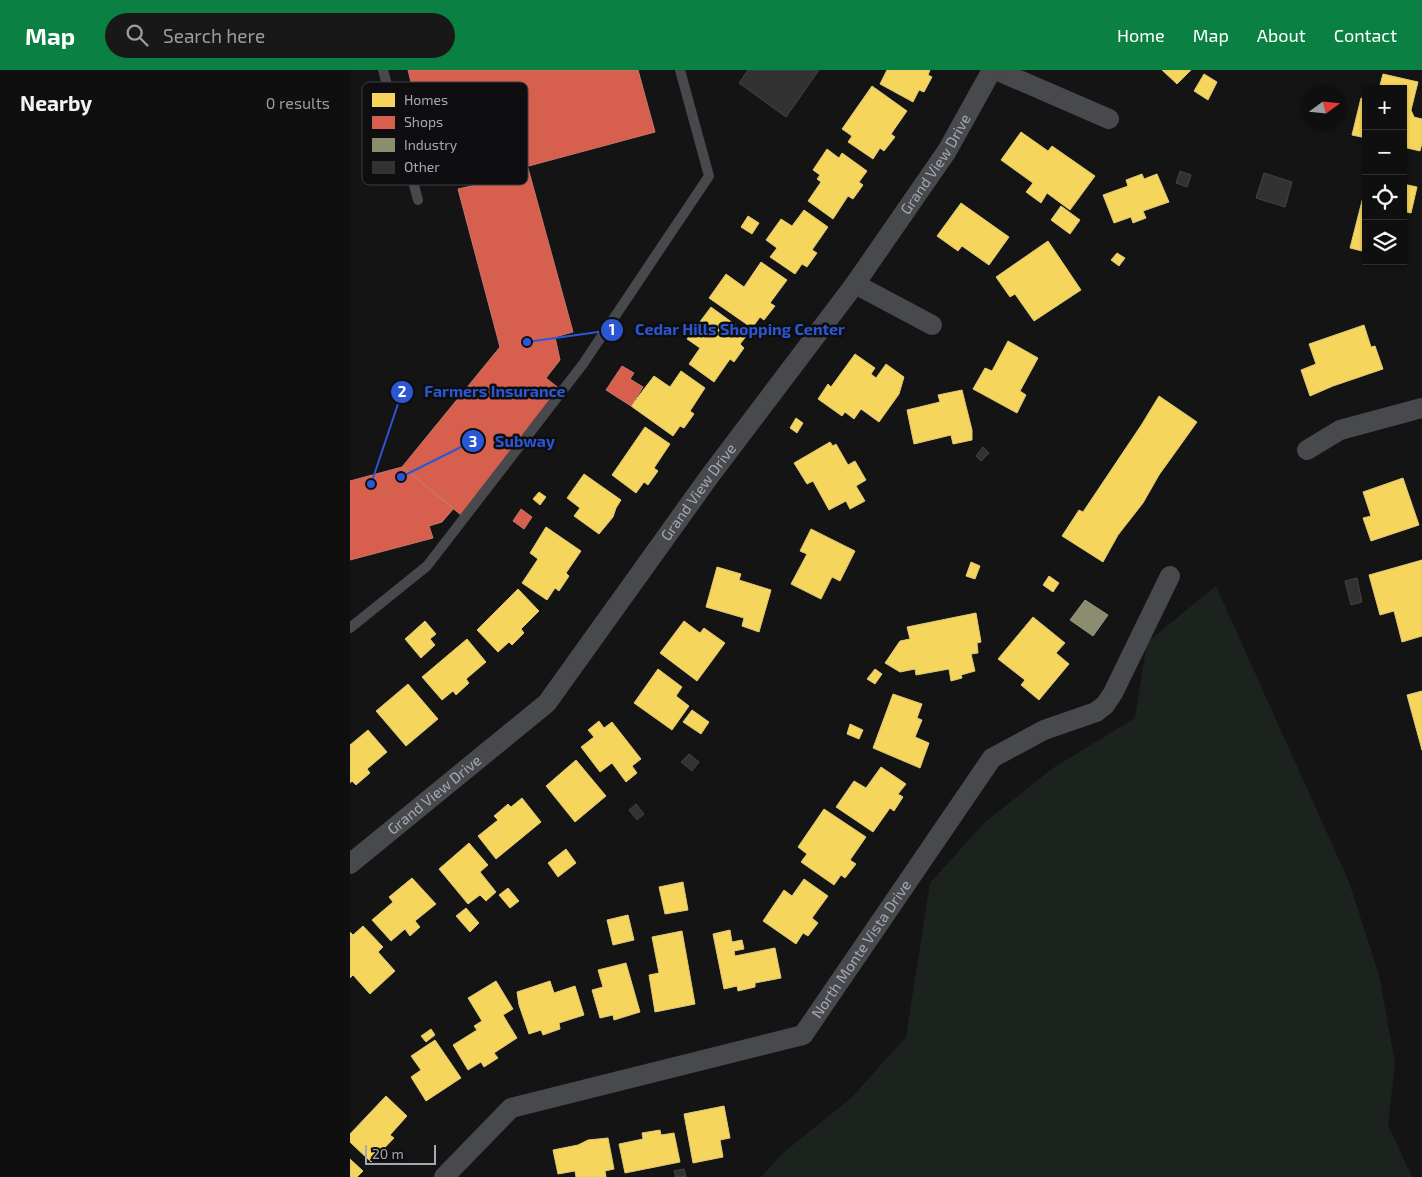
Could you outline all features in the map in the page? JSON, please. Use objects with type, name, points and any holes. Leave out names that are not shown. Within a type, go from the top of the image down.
[{"type":"street","name":"Grand View Drive","points":[[350,864],[547,703],[709,477],[855,284],[947,152],[992,70]]},
{"type":"street","points":[[996,70],[1109,119]]},
{"type":"street","points":[[855,284],[932,325]]},
{"type":"street","points":[[1307,450],[1340,430],[1422,408]]},
{"type":"street","name":"North Monte Vista Drive","points":[[444,1177],[511,1108],[802,1035],[992,758],[1044,730],[1096,712],[1105,706],[1170,576]]},
{"type":"lane","points":[[350,628],[427,566],[583,364],[709,176],[680,70]]},
{"type":"lane","points":[[414,185],[418,200]]},
{"type":"shaded area","points":[[1216,586],[1349,882],[1379,975],[1395,1063],[1388,1125],[1412,1177],[761,1177],[783,1153],[851,1098],[906,1037],[930,883],[984,823],[1053,768],[1135,718],[1147,642]]},
{"type":"building: Homes","points":[[887,70],[930,70],[928,75],[932,77],[924,92],[919,90],[913,102],[880,84]]},
{"type":"building: Homes","points":[[1162,70],[1191,70],[1177,84]]},
{"type":"building: Homes","points":[[1204,74],[1217,82],[1208,100],[1194,91]]},
{"type":"building: Homes","points":[[1383,74],[1418,82],[1411,110],[1414,117],[1422,119],[1420,151],[1407,148],[1407,85],[1380,85]]},
{"type":"building: Homes","points":[[872,86],[907,111],[891,134],[895,137],[884,151],[880,148],[873,159],[848,142],[852,136],[842,129]]},
{"type":"building: Homes","points":[[1361,98],[1362,98],[1362,137],[1352,135]]},
{"type":"building: Homes","points":[[1021,132],[1048,151],[1052,146],[1095,176],[1070,210],[1047,193],[1041,203],[1026,192],[1033,183],[1001,160]]},
{"type":"building: Homes","points":[[827,149],[839,158],[842,153],[867,171],[859,182],[863,185],[853,199],[848,196],[833,219],[808,201],[821,182],[817,179],[820,175],[813,170]]},
{"type":"building: Homes","points":[[1142,174],[1144,179],[1157,174],[1169,202],[1143,211],[1146,218],[1133,223],[1131,217],[1114,223],[1103,195],[1128,186],[1126,180]]},
{"type":"building: Homes","points":[[1407,185],[1417,187],[1411,213],[1407,212]]},
{"type":"building: Homes","points":[[1362,201],[1362,251],[1350,248]]},
{"type":"building: Homes","points":[[961,203],[1009,237],[989,265],[962,246],[958,251],[937,236]]},
{"type":"building: Homes","points":[[1061,206],[1080,220],[1070,234],[1051,220]]},
{"type":"building: Homes","points":[[804,210],[828,227],[812,250],[817,253],[807,267],[802,264],[795,274],[770,257],[777,248],[766,240],[781,219],[792,226]]},
{"type":"building: Homes","points":[[748,216],[759,223],[752,234],[741,227]]},
{"type":"building: Homes","points":[[1048,241],[1081,290],[1034,321],[1015,294],[1010,297],[996,277]]},
{"type":"building: Homes","points":[[1117,253],[1125,258],[1119,266],[1111,260]]},
{"type":"building: Homes","points":[[761,262],[787,280],[770,303],[775,306],[764,320],[760,317],[752,328],[709,298],[726,274],[744,287]]},
{"type":"building: Homes","points":[[711,307],[748,334],[740,344],[744,348],[734,362],[730,359],[714,382],[689,364],[700,348],[687,339]]},
{"type":"building: Homes","points":[[1364,325],[1371,347],[1375,346],[1383,369],[1310,396],[1301,370],[1316,364],[1309,344]]},
{"type":"building: Homes","points":[[1008,341],[1038,358],[1020,391],[1026,395],[1017,413],[973,389],[985,368],[992,371]]},
{"type":"building: Homes","points":[[855,354],[875,368],[871,374],[876,378],[886,364],[904,377],[899,394],[879,422],[861,409],[854,419],[845,412],[842,416],[818,399],[828,384],[831,387]]},
{"type":"building: Homes","points":[[681,371],[705,388],[690,411],[694,414],[684,428],[680,426],[673,436],[631,406],[654,376],[670,387]]},
{"type":"building: Homes","points":[[962,390],[972,430],[972,440],[953,444],[951,435],[914,444],[907,410],[940,402],[938,395]]},
{"type":"building: Homes","points":[[1159,396],[1197,422],[1159,475],[1143,503],[1118,535],[1103,562],[1062,536],[1079,510],[1083,512]]},
{"type":"building: Homes","points":[[796,418],[803,423],[797,433],[790,428]]},
{"type":"building: Homes","points":[[645,427],[670,444],[654,468],[658,471],[648,485],[644,482],[636,493],[612,475]]},
{"type":"building: Homes","points":[[830,442],[833,446],[836,444],[848,465],[855,461],[866,480],[856,486],[865,501],[850,509],[846,501],[829,510],[813,481],[807,484],[794,463]]},
{"type":"building: Homes","points":[[584,474],[621,500],[613,517],[599,534],[574,516],[580,508],[567,498]]},
{"type":"building: Homes","points":[[1403,478],[1419,525],[1371,541],[1363,518],[1371,516],[1363,492]]},
{"type":"building: Homes","points":[[539,492],[546,497],[540,505],[533,499]]},
{"type":"building: Homes","points":[[546,527],[581,551],[566,573],[569,576],[559,591],[555,588],[547,600],[522,583],[538,559],[530,553]]},
{"type":"building: Homes","points":[[811,529],[855,551],[840,581],[832,577],[821,599],[791,584],[807,554],[800,551]]},
{"type":"building: Homes","points":[[1422,560],[1422,636],[1402,642],[1394,611],[1380,615],[1369,575]]},
{"type":"building: Homes","points":[[971,562],[980,566],[975,579],[966,576]]},
{"type":"building: Homes","points":[[717,567],[741,574],[739,580],[771,590],[759,632],[742,626],[744,618],[706,607]]},
{"type":"building: Homes","points":[[1049,576],[1059,583],[1053,592],[1043,585]]},
{"type":"building: Homes","points":[[518,589],[539,611],[521,629],[524,633],[512,645],[509,642],[498,652],[477,630]]},
{"type":"building: Homes","points":[[976,613],[981,642],[977,643],[978,653],[971,654],[975,671],[961,675],[962,678],[951,681],[949,669],[916,675],[915,669],[900,672],[885,663],[900,641],[910,639],[907,627]]},
{"type":"building: Homes","points":[[1033,617],[1065,643],[1056,653],[1069,664],[1039,700],[1021,685],[1025,680],[998,659]]},
{"type":"building: Homes","points":[[425,621],[436,634],[430,639],[435,645],[421,658],[405,639]]},
{"type":"building: Homes","points":[[684,621],[700,633],[704,628],[725,643],[697,681],[660,653]]},
{"type":"building: Homes","points":[[467,639],[486,662],[466,679],[469,683],[456,695],[453,691],[442,700],[422,677]]},
{"type":"building: Homes","points":[[658,669],[682,687],[676,696],[689,706],[672,730],[634,703]]},
{"type":"building: Homes","points":[[875,669],[882,674],[875,684],[867,679]]},
{"type":"building: Homes","points":[[408,684],[438,719],[406,746],[376,711]]},
{"type":"building: Homes","points":[[1422,691],[1422,750],[1407,695]]},
{"type":"building: Homes","points":[[893,694],[922,704],[917,718],[922,720],[915,737],[929,743],[920,768],[873,748]]},
{"type":"building: Homes","points":[[692,710],[709,722],[701,734],[683,722]]},
{"type":"building: Homes","points":[[599,721],[604,728],[612,722],[641,759],[632,766],[637,773],[626,782],[612,763],[600,772],[581,747],[594,737],[588,730]]},
{"type":"building: Homes","points":[[850,724],[863,730],[859,739],[847,734]]},
{"type":"building: Homes","points":[[368,730],[387,752],[367,769],[370,773],[356,785],[352,781],[350,783],[350,745]]},
{"type":"building: Homes","points":[[576,760],[606,796],[575,822],[546,786]]},
{"type":"building: Homes","points":[[881,767],[906,784],[898,794],[903,797],[894,811],[890,808],[873,832],[836,807],[854,781],[866,788]]},
{"type":"building: Homes","points":[[522,798],[541,822],[496,859],[478,836],[498,820],[494,816],[508,804],[511,807]]},
{"type":"building: Homes","points":[[824,809],[866,837],[850,860],[856,864],[845,878],[841,875],[834,885],[801,862],[807,854],[798,847]]},
{"type":"building: Homes","points":[[469,843],[488,865],[480,872],[496,892],[486,901],[480,895],[468,904],[439,869]]},
{"type":"building: Homes","points":[[566,849],[576,863],[558,877],[548,863]]},
{"type":"building: Homes","points":[[412,878],[436,904],[415,921],[420,927],[410,936],[405,929],[391,941],[372,920],[393,902],[389,897]]},
{"type":"building: Homes","points":[[804,879],[828,896],[812,918],[818,923],[808,936],[803,933],[796,944],[763,921],[784,890],[792,896]]},
{"type":"building: Homes","points":[[683,882],[688,910],[665,914],[659,887]]},
{"type":"building: Homes","points":[[508,888],[519,901],[510,908],[499,895]]},
{"type":"building: Homes","points":[[466,908],[479,923],[470,932],[456,916]]},
{"type":"building: Homes","points":[[628,915],[634,940],[613,945],[607,920]]},
{"type":"building: Homes","points":[[363,926],[383,947],[378,952],[395,971],[370,994],[353,975],[350,978],[350,932],[353,935]]},
{"type":"building: Homes","points":[[730,930],[732,942],[742,940],[744,949],[734,951],[735,956],[775,948],[781,978],[755,983],[755,987],[738,991],[737,986],[724,989],[713,934]]},
{"type":"building: Homes","points":[[682,931],[695,1004],[655,1012],[649,975],[659,973],[652,937]]},
{"type":"building: Homes","points":[[626,963],[640,1012],[614,1020],[613,1015],[600,1018],[592,990],[603,987],[598,970]]},
{"type":"building: Homes","points":[[496,981],[513,1009],[503,1015],[517,1038],[494,1053],[498,1058],[484,1067],[481,1062],[468,1070],[453,1045],[477,1030],[474,1026],[482,1021],[468,998]]},
{"type":"building: Homes","points":[[550,981],[554,993],[575,986],[584,1015],[559,1023],[560,1029],[543,1035],[541,1030],[529,1034],[519,1005],[517,992]]},
{"type":"building: Homes","points":[[431,1029],[435,1035],[426,1042],[421,1036]]},
{"type":"building: Homes","points":[[435,1040],[461,1078],[426,1101],[411,1077],[421,1070],[411,1056]]},
{"type":"building: Homes","points":[[386,1096],[407,1116],[390,1135],[394,1138],[371,1162],[350,1142],[350,1134]]},
{"type":"building: Homes","points":[[724,1106],[730,1138],[720,1140],[723,1157],[693,1163],[684,1114]]},
{"type":"building: Homes","points":[[660,1130],[661,1135],[674,1133],[680,1162],[625,1173],[619,1144],[643,1139],[642,1133]]},
{"type":"building: Homes","points":[[608,1138],[614,1169],[605,1171],[606,1177],[576,1177],[575,1171],[558,1174],[553,1150],[578,1145],[588,1140]]},
{"type":"building: Homes","points":[[350,1159],[363,1171],[357,1177],[350,1177]]},
{"type":"building: Shops","points":[[408,70],[638,70],[655,132],[528,166],[528,82],[411,82]]},
{"type":"building: Shops","points":[[528,168],[573,332],[555,337],[560,360],[546,378],[561,390],[461,515],[402,467],[500,347],[458,189],[476,185],[528,185]]},
{"type":"building: Shops","points":[[622,366],[634,373],[630,379],[643,387],[631,406],[606,390]]},
{"type":"building: Shops","points":[[402,467],[454,508],[442,522],[429,526],[433,538],[350,560],[350,481]]},
{"type":"building: Shops","points":[[521,509],[532,517],[524,529],[513,521]]},
{"type":"building: Industry","points":[[1085,600],[1108,615],[1093,636],[1070,620]]},
{"type":"building: Other","points":[[748,70],[819,70],[786,117],[739,83]]},
{"type":"building: Other","points":[[1180,171],[1191,175],[1187,187],[1176,183]]},
{"type":"building: Other","points":[[1264,173],[1292,182],[1285,207],[1256,198]]},
{"type":"building: Other","points":[[983,447],[989,453],[981,461],[976,456]]},
{"type":"building: Other","points":[[1357,578],[1362,602],[1351,605],[1345,581]]},
{"type":"building: Other","points":[[689,754],[699,762],[692,771],[681,762]]},
{"type":"building: Other","points":[[636,804],[644,814],[637,820],[629,810]]},
{"type":"building: Other","points":[[684,1169],[686,1177],[676,1177],[674,1171]]},
{"type":"place","name":"Cedar Hills Shopping Center","points":[[527,342]]},
{"type":"place","name":"Subway","points":[[401,477]]},
{"type":"place","name":"Farmers Insurance","points":[[371,484]]}]
